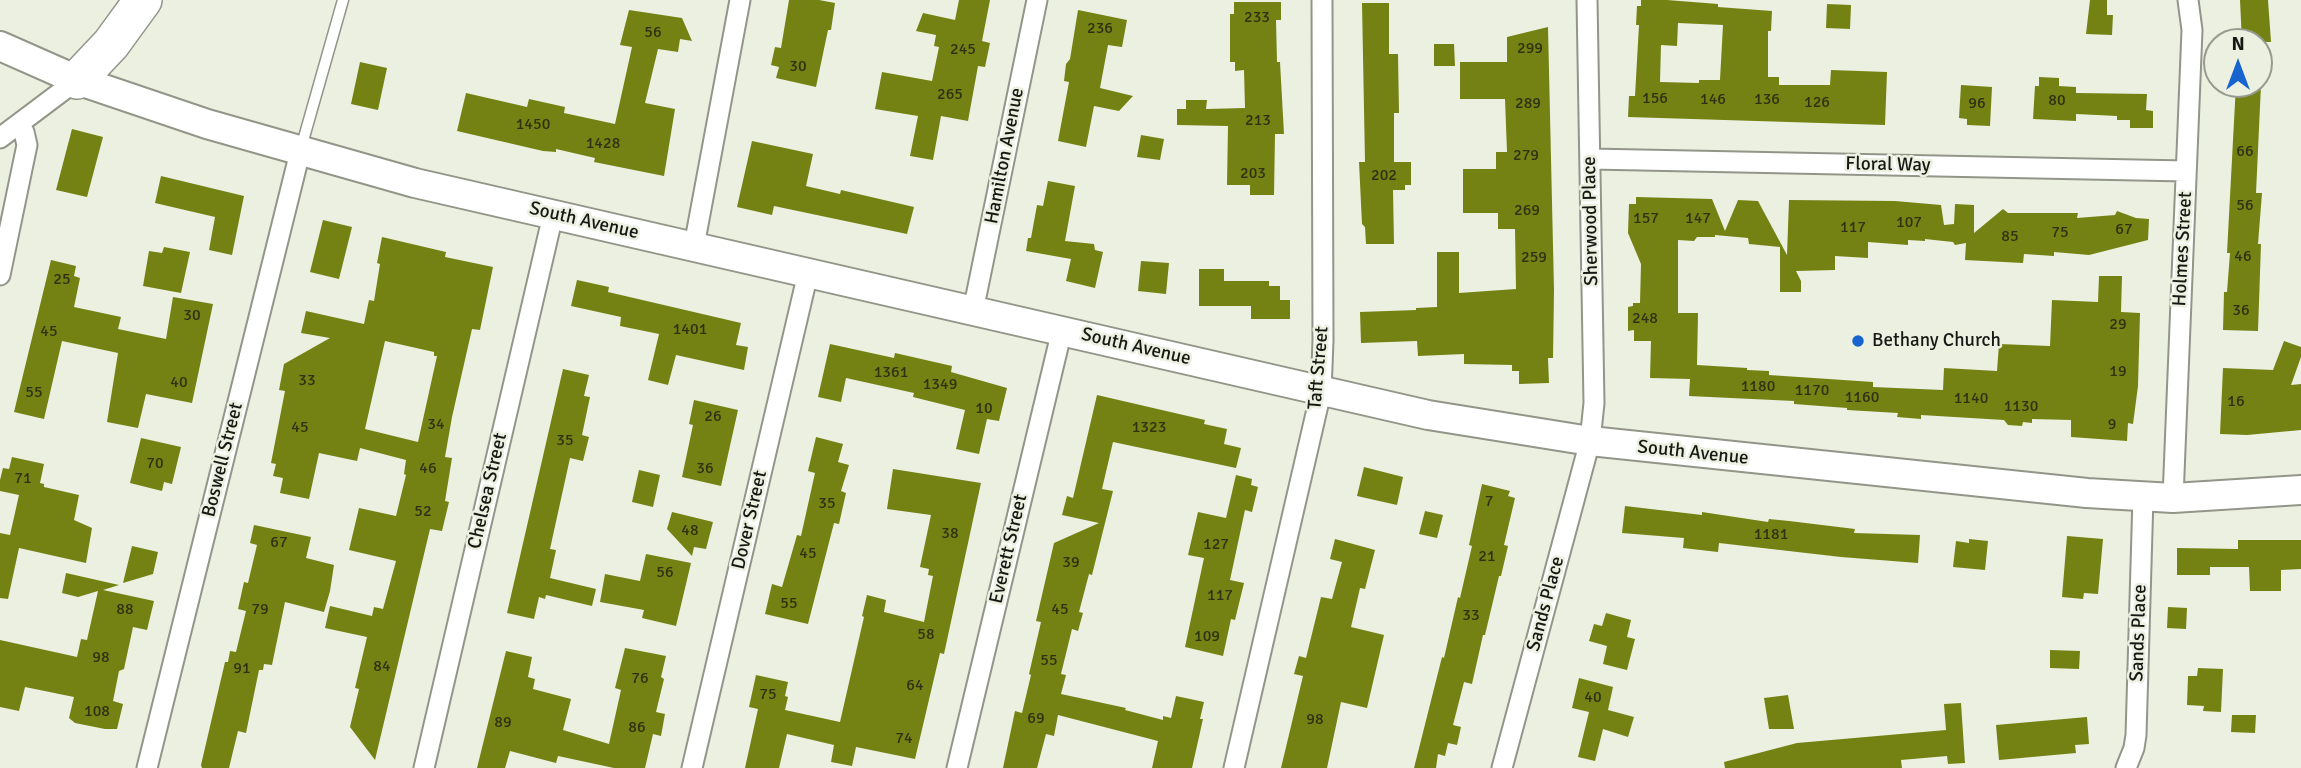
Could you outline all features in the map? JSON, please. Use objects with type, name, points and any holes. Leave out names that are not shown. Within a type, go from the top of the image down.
[{"type":"highway","points":[[77,80],[111,44],[143,0]]},
{"type":"main road","name":"South Avenue","points":[[0,46],[77,80],[300,152],[415,183],[1428,415],[1590,441],[1796,464],[2143,497],[2173,498],[2301,490]]},
{"type":"street","points":[[694,246],[740,0]]},
{"type":"street","name":"Hamilton Avenue","points":[[974,311],[1037,0]]},
{"type":"street","name":"Taft Street","points":[[1234,768],[1321,392],[1322,0]]},
{"type":"street","name":"Sherwood Place","points":[[1587,0],[1594,402],[1590,441]]},
{"type":"street","name":"Holmes Street","points":[[2173,498],[2192,30],[2188,0]]},
{"type":"street","points":[[0,138],[77,80]]},
{"type":"street","points":[[0,275],[27,145],[24,132],[18,126]]},
{"type":"street","name":"Boswell Street","points":[[147,768],[300,152]]},
{"type":"street","name":"Floral Way","points":[[1591,159],[2186,172]]},
{"type":"street","name":"Chelsea Street","points":[[424,768],[552,215]]},
{"type":"street","name":"Dover Street","points":[[692,768],[808,273]]},
{"type":"street","name":"Everett Street","points":[[957,768],[1062,330]]},
{"type":"street","name":"Sands Place","points":[[1502,768],[1590,441]]},
{"type":"street","name":"Sands Place","points":[[2126,768],[2136,736],[2143,497]]},
{"type":"lane","points":[[300,152],[343,0]]},
{"type":"building","points":[[789,0],[835,3],[816,87],[776,78],[779,67],[771,65],[775,47],[781,48]]},
{"type":"building","points":[[959,0],[990,0],[982,41],[990,43],[985,67],[978,66],[968,121],[941,116],[933,160],[910,156],[918,116],[875,109],[882,72],[932,81],[939,47],[934,46],[936,35],[916,31],[923,13],[955,20]]},
{"type":"building","points":[[1641,0],[1667,0],[1772,11],[1771,31],[1768,31],[1768,77],[1779,77],[1779,85],[1830,85],[1831,70],[1887,72],[1885,125],[1628,117],[1629,96],[1635,96],[1639,25],[1636,25],[1637,6],[1641,6]],"holes":[[[1678,23],[1723,25],[1720,80],[1699,80],[1699,83],[1660,82],[1661,45],[1677,46]]]},
{"type":"building","points":[[2090,0],[2107,0],[2107,15],[2113,15],[2112,35],[2086,34]]},
{"type":"building","points":[[2240,0],[2268,0],[2270,28],[2241,28]]},
{"type":"building","points":[[1234,2],[1281,2],[1281,20],[1276,20],[1284,134],[1275,134],[1274,195],[1250,195],[1250,185],[1227,185],[1228,126],[1177,125],[1177,109],[1186,109],[1186,100],[1207,100],[1206,109],[1245,108],[1244,70],[1235,71],[1235,62],[1230,62],[1230,14],[1234,14]]},
{"type":"building","points":[[1362,3],[1389,3],[1389,54],[1398,54],[1399,113],[1394,113],[1394,162],[1411,162],[1411,185],[1405,185],[1405,190],[1393,190],[1394,244],[1366,244],[1365,227],[1362,224],[1359,162],[1365,162]]},
{"type":"building","points":[[1827,4],[1851,5],[1850,29],[1826,28]]},
{"type":"building","points":[[629,10],[682,18],[692,41],[680,39],[678,52],[658,49],[645,103],[675,109],[664,176],[594,162],[595,158],[556,149],[556,152],[543,151],[457,131],[466,93],[527,107],[529,99],[565,107],[564,113],[615,124],[632,47],[620,45]]},
{"type":"building","points":[[1078,10],[1127,20],[1122,47],[1108,45],[1100,88],[1133,96],[1119,111],[1094,106],[1086,147],[1058,141],[1069,82],[1064,81],[1066,64],[1070,59]]},
{"type":"building","points":[[1548,27],[1554,290],[1553,358],[1548,358],[1549,383],[1519,384],[1519,371],[1512,371],[1512,365],[1464,364],[1464,354],[1418,356],[1417,341],[1361,343],[1360,312],[1437,307],[1437,252],[1459,252],[1459,293],[1516,289],[1515,229],[1498,229],[1498,213],[1463,213],[1463,169],[1496,169],[1496,152],[1507,152],[1505,99],[1460,99],[1460,62],[1507,62],[1507,37]]},
{"type":"building","points":[[1434,44],[1454,44],[1455,66],[1434,66]]},
{"type":"building","points":[[360,62],[387,68],[378,110],[351,104]]},
{"type":"building","points":[[2039,77],[2059,78],[2059,86],[2076,87],[2076,93],[2147,94],[2146,110],[2153,111],[2153,128],[2130,128],[2130,120],[2117,120],[2117,116],[2076,114],[2076,121],[2033,119],[2035,86],[2039,86]]},
{"type":"building","points":[[1961,85],[1992,87],[1990,126],[1967,125],[1967,119],[1959,118]]},
{"type":"building","points":[[2235,98],[2260,98],[2256,193],[2262,193],[2258,244],[2261,244],[2258,331],[2223,330],[2224,292],[2227,292],[2230,253],[2227,253]]},
{"type":"building","points":[[72,129],[103,137],[87,197],[56,190]]},
{"type":"building","points":[[1141,135],[1164,139],[1160,160],[1137,157]]},
{"type":"building","points":[[752,141],[813,154],[806,186],[840,194],[841,190],[914,207],[907,234],[774,206],[772,215],[737,207]]},
{"type":"building","points":[[161,176],[244,196],[232,255],[209,250],[215,217],[155,203]]},
{"type":"building","points":[[1048,181],[1075,186],[1065,241],[1094,244],[1095,250],[1103,252],[1095,288],[1066,281],[1071,259],[1026,251],[1037,205],[1043,206]]},
{"type":"building","points":[[1636,197],[1712,199],[1725,231],[1738,200],[1758,201],[1787,255],[1789,200],[1895,201],[1941,205],[1944,225],[1954,224],[1955,204],[1974,205],[1974,233],[2003,209],[2008,213],[2078,213],[2077,218],[2115,215],[2117,211],[2136,218],[2149,219],[2148,240],[2089,255],[2054,252],[2054,256],[2024,254],[2023,263],[1965,260],[1966,243],[1955,245],[1953,242],[1925,239],[1908,240],[1908,245],[1868,242],[1868,258],[1835,256],[1835,270],[1796,271],[1801,281],[1801,292],[1780,292],[1780,247],[1749,244],[1748,238],[1715,235],[1697,237],[1694,241],[1678,240],[1678,313],[1698,313],[1697,365],[1769,371],[1769,375],[1873,382],[1873,387],[1943,390],[1944,368],[1997,371],[1999,344],[2050,346],[2052,300],[2098,302],[2099,276],[2122,276],[2121,312],[2140,313],[2138,386],[2133,424],[2128,423],[2127,441],[2071,437],[2071,420],[2032,419],[2032,423],[2023,422],[2022,426],[2008,425],[2004,420],[1921,415],[1921,419],[1897,417],[1898,413],[1794,404],[1794,401],[1689,396],[1690,379],[1650,378],[1651,341],[1634,341],[1634,330],[1628,331],[1628,307],[1633,306],[1633,303],[1640,303],[1641,264],[1628,233],[1629,204],[1636,204]]},
{"type":"building","points":[[323,220],[352,227],[339,279],[310,272]]},
{"type":"building","points":[[382,237],[446,252],[445,257],[493,267],[480,330],[472,329],[452,417],[445,457],[452,458],[445,501],[449,502],[442,531],[430,529],[375,760],[350,727],[359,689],[355,688],[367,637],[325,628],[330,606],[372,616],[374,607],[383,609],[396,561],[349,550],[359,508],[396,516],[406,475],[406,460],[360,448],[357,461],[319,453],[309,499],[280,493],[283,478],[273,476],[276,464],[271,463],[285,391],[279,390],[284,364],[330,338],[301,333],[306,311],[364,324],[369,300],[374,301],[380,264],[377,263]],"holes":[[[385,341],[434,352],[434,356],[437,356],[418,442],[365,429]]]},
{"type":"building","points":[[164,247],[190,252],[181,293],[143,286],[149,251],[162,253]]},
{"type":"building","points":[[51,260],[76,266],[74,276],[80,278],[74,307],[121,317],[118,329],[166,339],[173,297],[213,304],[192,403],[146,394],[138,428],[107,422],[118,353],[62,341],[44,419],[14,412]]},
{"type":"building","points":[[1141,261],[1169,263],[1166,294],[1138,291]]},
{"type":"building","points":[[1199,269],[1224,269],[1224,281],[1269,281],[1269,286],[1280,286],[1280,300],[1290,300],[1290,319],[1251,319],[1251,306],[1199,306]]},
{"type":"building","points":[[577,280],[609,287],[608,292],[741,323],[736,345],[748,347],[744,370],[676,355],[668,385],[648,380],[659,334],[620,326],[621,317],[571,306]]},
{"type":"building","points":[[2284,341],[2301,347],[2301,357],[2291,385],[2301,384],[2301,430],[2247,435],[2220,434],[2223,368],[2273,370]]},
{"type":"building","points":[[830,344],[894,358],[895,353],[952,366],[951,372],[1007,388],[999,421],[987,419],[979,454],[956,449],[965,410],[913,397],[914,393],[846,378],[841,402],[818,397]]},
{"type":"building","points":[[563,369],[589,375],[584,396],[590,397],[582,435],[589,437],[583,461],[570,458],[550,549],[556,550],[550,578],[596,589],[592,606],[546,595],[545,599],[539,597],[534,619],[507,613]]},
{"type":"building","points":[[1097,395],[1205,420],[1204,424],[1227,429],[1224,444],[1241,448],[1236,468],[1113,442],[1102,489],[1113,491],[1092,575],[1089,574],[1079,612],[1083,613],[1078,631],[1072,629],[1061,674],[1066,675],[1061,694],[1126,708],[1125,710],[1163,720],[1163,716],[1171,718],[1176,696],[1204,702],[1192,768],[1152,768],[1158,741],[1058,715],[1054,736],[1046,734],[1037,768],[1003,768],[1015,711],[1022,713],[1031,675],[1029,674],[1041,622],[1036,621],[1054,543],[1099,523],[1062,515],[1067,496],[1073,498]]},
{"type":"building","points":[[694,400],[738,410],[721,486],[682,477],[693,425],[689,424]]},
{"type":"building","points":[[816,437],[843,444],[838,462],[849,465],[841,491],[846,493],[839,524],[834,523],[808,624],[765,614],[772,584],[782,587],[797,535],[801,536],[815,473],[808,471]]},
{"type":"building","points":[[141,438],[181,447],[172,484],[164,482],[162,491],[130,483]]},
{"type":"building","points":[[12,457],[44,464],[40,483],[44,484],[44,487],[79,495],[74,520],[92,528],[86,563],[19,548],[8,599],[0,598],[0,533],[10,535],[19,495],[0,491],[0,480],[3,468],[9,469]]},
{"type":"building","points":[[1364,467],[1403,477],[1397,505],[1357,496]]},
{"type":"building","points":[[893,469],[981,483],[944,654],[940,653],[915,759],[856,747],[852,766],[831,762],[834,745],[787,734],[779,768],[745,768],[758,709],[749,707],[756,675],[788,682],[785,710],[840,722],[867,595],[886,600],[884,612],[924,622],[933,576],[928,575],[929,569],[920,567],[931,515],[887,509]]},
{"type":"building","points":[[639,470],[660,475],[653,507],[632,502]]},
{"type":"building","points":[[1236,475],[1252,479],[1251,485],[1258,487],[1252,512],[1245,510],[1230,580],[1244,583],[1235,620],[1231,619],[1223,656],[1185,647],[1204,558],[1188,555],[1198,512],[1226,518]]},
{"type":"building","points":[[1482,484],[1510,491],[1508,496],[1515,498],[1504,545],[1508,546],[1501,576],[1472,684],[1464,682],[1453,725],[1461,727],[1457,745],[1448,743],[1445,756],[1438,754],[1436,768],[1414,768],[1458,597],[1460,598]]},
{"type":"building","points":[[1625,506],[1702,515],[1702,512],[1768,522],[1769,519],[1789,521],[1855,529],[1854,533],[1920,535],[1918,563],[1719,543],[1718,552],[1683,548],[1684,538],[1622,533]]},
{"type":"building","points":[[1425,511],[1443,515],[1437,538],[1419,534]]},
{"type":"building","points":[[672,512],[713,522],[706,549],[694,547],[692,556],[667,529]]},
{"type":"building","points":[[254,525],[311,537],[306,558],[334,565],[330,591],[324,612],[285,602],[272,665],[264,664],[263,670],[259,670],[246,733],[238,731],[229,768],[202,768],[225,662],[228,662],[230,651],[236,652],[246,611],[238,609],[244,582],[248,583],[257,545],[250,543]]},
{"type":"building","points":[[2067,536],[2103,539],[2098,594],[2084,593],[2083,599],[2062,597]]},
{"type":"building","points":[[1335,539],[1375,550],[1365,589],[1360,588],[1351,627],[1384,635],[1367,708],[1341,702],[1327,768],[1281,768],[1303,676],[1294,674],[1299,656],[1306,658],[1321,597],[1332,599],[1342,562],[1330,559]]},
{"type":"building","points":[[1969,539],[1988,541],[1985,570],[1953,567],[1956,541],[1969,543]]},
{"type":"building","points":[[2238,540],[2301,540],[2301,569],[2281,570],[2281,591],[2250,591],[2249,567],[2210,567],[2210,575],[2177,575],[2177,548],[2238,549]]},
{"type":"building","points":[[132,546],[158,552],[153,574],[123,583]]},
{"type":"building","points":[[646,554],[691,563],[676,626],[642,618],[644,610],[600,602],[605,574],[640,581]]},
{"type":"building","points":[[66,573],[119,585],[103,590],[154,601],[147,630],[133,627],[124,669],[119,671],[113,701],[123,704],[117,729],[75,723],[69,718],[74,697],[25,687],[19,711],[0,707],[0,640],[77,657],[81,639],[87,640],[98,591],[78,597],[62,593]]},
{"type":"building","points":[[2168,607],[2187,608],[2186,629],[2167,628]]},
{"type":"building","points":[[1606,613],[1631,620],[1627,637],[1635,639],[1627,670],[1603,664],[1607,646],[1589,641],[1594,624],[1602,626]]},
{"type":"building","points":[[625,648],[666,656],[656,712],[665,714],[661,736],[653,734],[645,768],[614,768],[558,756],[556,763],[510,751],[505,768],[477,768],[506,651],[532,657],[528,677],[535,679],[533,689],[571,699],[563,730],[609,744],[621,690],[615,688]]},
{"type":"building","points":[[2050,650],[2080,651],[2079,669],[2050,668]]},
{"type":"building","points":[[2198,668],[2223,669],[2221,712],[2203,711],[2204,706],[2187,705],[2188,676],[2197,676]]},
{"type":"building","points":[[1579,678],[1613,687],[1608,710],[1634,717],[1628,737],[1603,729],[1595,761],[1578,757],[1589,712],[1572,708]]},
{"type":"building","points":[[1788,695],[1794,729],[1769,729],[1764,698]]},
{"type":"building","points":[[1961,703],[1965,763],[1948,764],[1947,756],[1901,760],[1902,768],[1725,768],[1724,762],[1797,743],[1946,730],[1944,704]]},
{"type":"building","points":[[2232,715],[2256,715],[2255,733],[2231,732]]},
{"type":"building","points":[[2087,717],[2089,744],[2075,745],[2076,753],[1999,760],[1996,725]]},
{"type":"place","name":"Bethany Church","points":[[1858,341]]}]
